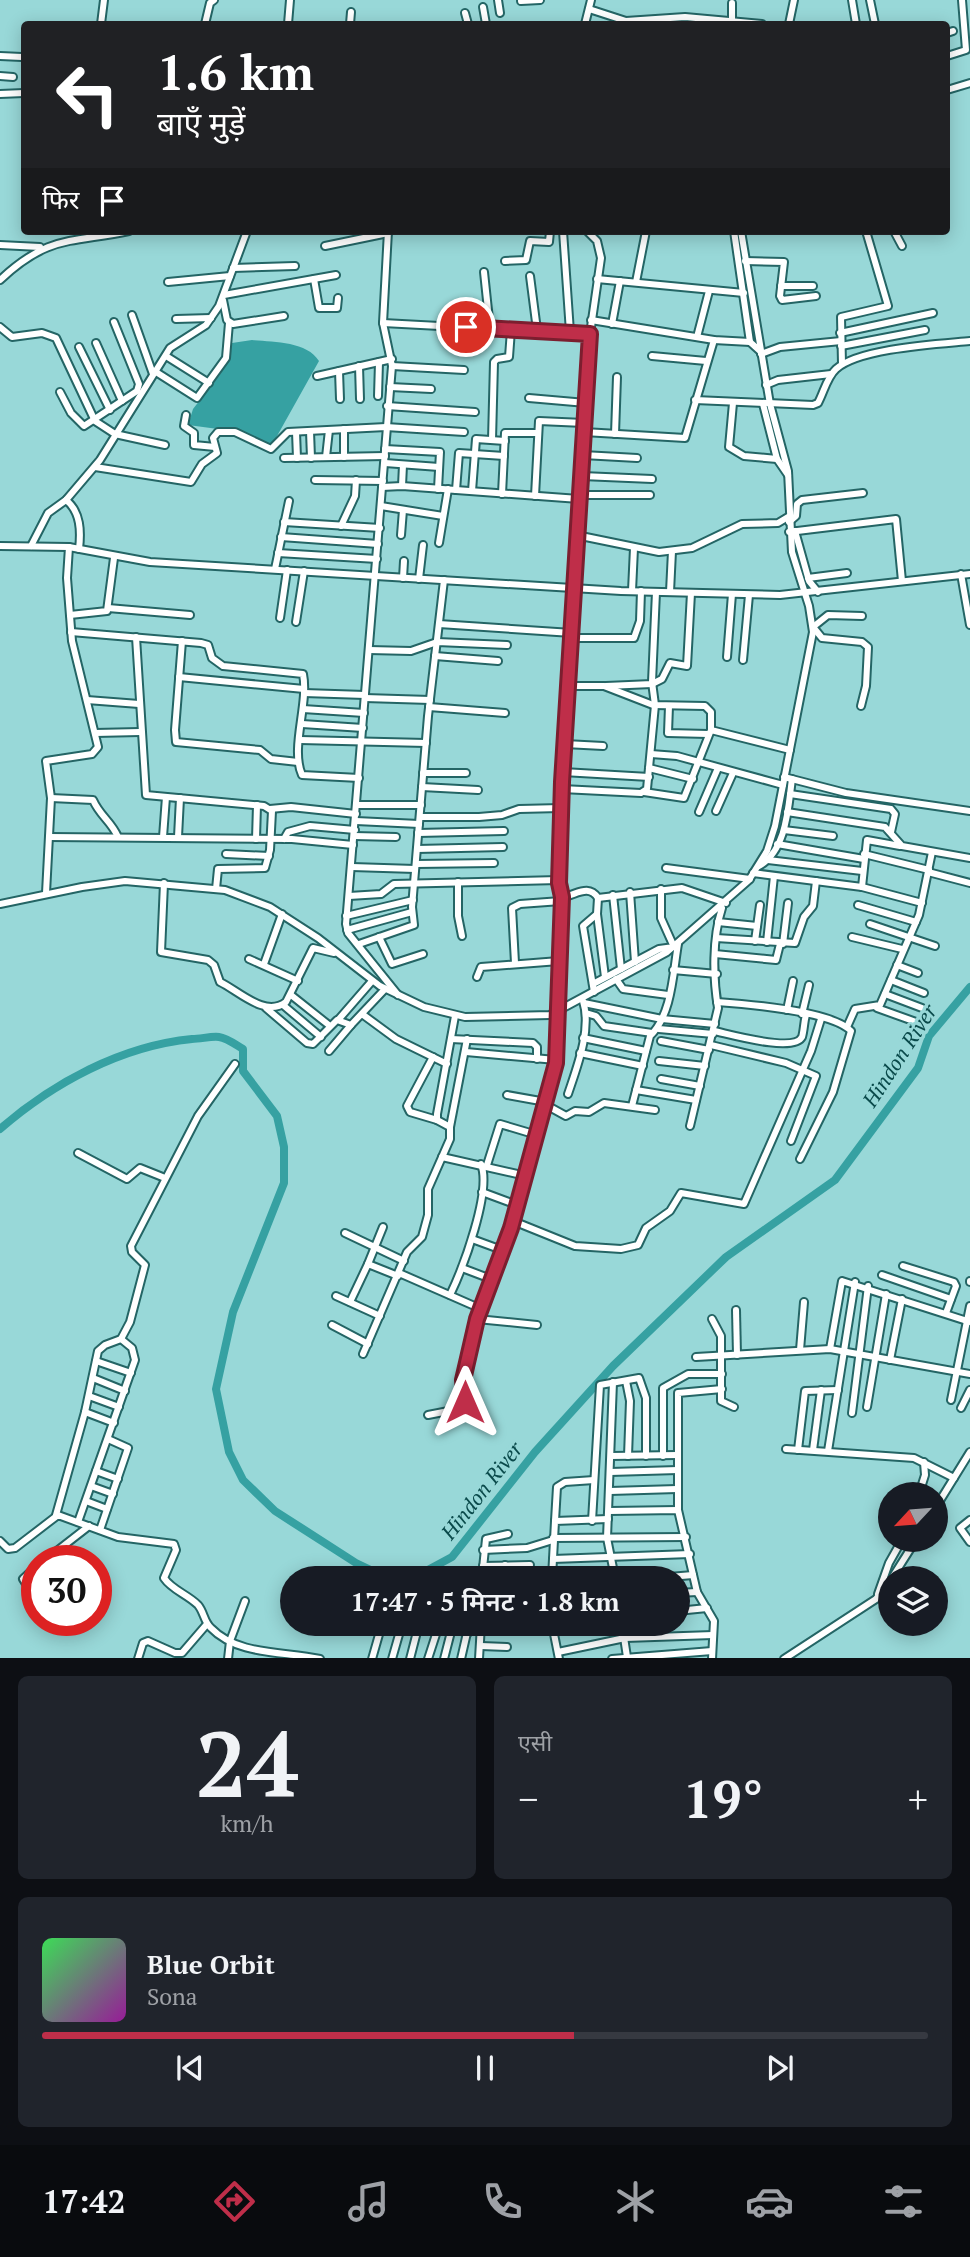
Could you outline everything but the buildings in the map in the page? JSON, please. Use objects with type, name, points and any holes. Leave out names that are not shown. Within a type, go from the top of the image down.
[{"type":"street","points":[[102,21],[104,0]]},
{"type":"street","points":[[206,21],[210,3],[214,0]]},
{"type":"street","points":[[288,21],[290,0]]},
{"type":"street","points":[[498,0],[500,13]]},
{"type":"street","points":[[521,1],[540,0]]},
{"type":"street","points":[[586,21],[591,0]]},
{"type":"street","points":[[790,21],[793,0]]},
{"type":"street","points":[[852,0],[856,21]]},
{"type":"street","points":[[870,0],[874,21]]},
{"type":"street","points":[[950,55],[966,50],[967,15],[962,0]]},
{"type":"street","points":[[732,2],[732,21]]},
{"type":"street","points":[[483,8],[485,21]]},
{"type":"street","points":[[589,9],[626,21],[685,17],[723,21]]},
{"type":"street","points":[[350,21],[351,12]]},
{"type":"street","points":[[465,13],[467,21]]},
{"type":"street","points":[[0,56],[21,57]]},
{"type":"street","points":[[0,76],[13,77]]},
{"type":"street","points":[[950,89],[970,83]]},
{"type":"street","points":[[0,94],[21,93]]},
{"type":"street","points":[[0,245],[42,247],[108,235]]},
{"type":"street","points":[[31,547],[48,513],[66,500],[94,467],[173,345],[198,330],[211,318],[223,298],[245,235]]},
{"type":"street","points":[[325,246],[374,235]]},
{"type":"street","points":[[388,235],[383,323],[392,362],[379,544],[346,916],[347,930],[399,996]]},
{"type":"street","points":[[505,261],[526,260],[530,241],[548,242],[549,235]]},
{"type":"street","points":[[563,235],[570,332]]},
{"type":"street","points":[[428,1415],[459,1409],[465,1405],[463,1380],[477,1319],[513,1221],[556,1060],[562,899],[559,880],[562,789],[590,334],[600,252],[593,235]]},
{"type":"street","points":[[636,282],[645,235]]},
{"type":"street","points":[[735,235],[750,342],[761,353]]},
{"type":"street","points":[[742,235],[766,384],[766,404],[777,459],[788,475]]},
{"type":"street","points":[[842,364],[841,317],[888,306],[867,235]]},
{"type":"street","points":[[896,235],[902,246]]},
{"type":"street","points":[[0,280],[24,258],[42,247]]},
{"type":"street","points":[[745,261],[782,261],[782,300],[816,296]]},
{"type":"street","points":[[233,268],[295,266]]},
{"type":"street","points":[[484,272],[490,329]]},
{"type":"street","points":[[223,298],[336,275]]},
{"type":"street","points":[[168,282],[230,276]]},
{"type":"street","points":[[530,276],[537,330]]},
{"type":"street","points":[[314,279],[319,307],[337,308],[338,298]]},
{"type":"street","points":[[597,279],[744,293]]},
{"type":"street","points":[[612,324],[620,281]]},
{"type":"street","points":[[781,286],[813,286]]},
{"type":"street","points":[[697,337],[709,291]]},
{"type":"street","points":[[132,315],[154,373],[194,399],[226,358],[229,323],[223,298]]},
{"type":"street","points":[[841,340],[933,313]]},
{"type":"street","points":[[229,323],[284,316]]},
{"type":"street","points":[[176,319],[211,318]]},
{"type":"street","points":[[591,320],[714,340],[750,342]]},
{"type":"street","points":[[60,392],[80,425],[84,426],[137,391],[139,384],[114,322]]},
{"type":"street","points":[[383,323],[590,334]]},
{"type":"street","points":[[0,327],[12,337],[42,332],[56,338],[95,421],[115,434],[165,445]]},
{"type":"street","points":[[492,440],[494,362],[509,357],[511,330]]},
{"type":"street","points":[[761,353],[780,347],[925,330]]},
{"type":"street","points":[[584,432],[682,440],[714,340]]},
{"type":"street","points":[[695,400],[766,404],[818,402],[831,374],[842,364],[903,348],[970,341]]},
{"type":"street","points":[[96,343],[122,401]]},
{"type":"street","points":[[79,348],[110,410]]},
{"type":"street","points":[[166,356],[209,383]]},
{"type":"street","points":[[652,356],[706,361]]},
{"type":"street","points":[[378,396],[379,362]]},
{"type":"street","points":[[317,376],[379,362],[464,370]]},
{"type":"street","points":[[359,366],[360,400]]},
{"type":"street","points":[[339,371],[340,399]]},
{"type":"street","points":[[766,384],[778,380],[831,374]]},
{"type":"street","points":[[615,433],[617,377]]},
{"type":"street","points":[[390,387],[431,389]]},
{"type":"street","points":[[529,398],[586,403]]},
{"type":"street","points":[[733,403],[729,447],[744,456],[777,459]]},
{"type":"street","points":[[753,873],[772,839],[813,627],[789,519],[788,475],[766,404]]},
{"type":"street","points":[[387,405],[475,412]]},
{"type":"street","points":[[186,415],[184,426],[194,433],[194,445],[215,447]]},
{"type":"street","points":[[535,496],[537,433],[542,420],[584,423]]},
{"type":"street","points":[[94,467],[191,482],[202,464],[215,455],[214,435],[218,432],[235,432],[271,449],[283,435],[296,432],[386,427],[464,432]]},
{"type":"street","points":[[344,429],[344,457]]},
{"type":"street","points":[[326,457],[329,430]]},
{"type":"street","points":[[310,431],[311,458]]},
{"type":"street","points":[[296,432],[297,458]]},
{"type":"street","points":[[502,494],[505,433],[537,433]]},
{"type":"street","points":[[472,491],[476,439],[505,441]]},
{"type":"street","points":[[284,458],[440,452],[438,489]]},
{"type":"street","points":[[439,542],[459,453],[504,456]]},
{"type":"street","points":[[583,455],[637,458]]},
{"type":"street","points":[[385,456],[403,465],[439,467]]},
{"type":"street","points":[[402,486],[403,465]]},
{"type":"street","points":[[582,476],[652,479]]},
{"type":"street","points":[[315,480],[356,480],[535,496],[650,495]]},
{"type":"street","points":[[341,526],[354,499],[356,480]]},
{"type":"street","points":[[576,535],[651,552],[672,551],[692,548],[742,524],[778,523],[789,519],[796,516],[797,504],[802,500],[863,494]]},
{"type":"street","points":[[66,500],[74,507],[79,523],[79,549]]},
{"type":"street","points":[[275,569],[289,501]]},
{"type":"street","points":[[381,506],[443,516]]},
{"type":"street","points":[[401,536],[403,510]]},
{"type":"street","points":[[792,531],[896,519],[902,581]]},
{"type":"street","points":[[284,522],[380,528]]},
{"type":"street","points":[[792,531],[808,578],[818,592]]},
{"type":"street","points":[[281,537],[379,544]]},
{"type":"street","points":[[419,579],[424,545]]},
{"type":"street","points":[[0,546],[69,547],[114,558],[640,592],[805,594],[970,574]]},
{"type":"street","points":[[46,893],[51,798],[46,761],[96,751],[71,632],[67,578],[69,547]]},
{"type":"street","points":[[632,591],[634,548]]},
{"type":"street","points":[[670,592],[672,551]]},
{"type":"street","points":[[278,553],[377,559]]},
{"type":"street","points":[[70,615],[105,613],[108,608],[114,558]]},
{"type":"street","points":[[403,578],[404,561]]},
{"type":"street","points":[[280,618],[286,569]]},
{"type":"street","points":[[296,622],[304,571]]},
{"type":"street","points":[[808,578],[847,573]]},
{"type":"street","points":[[961,574],[970,625]]},
{"type":"street","points":[[359,944],[412,927],[429,704],[444,580]]},
{"type":"street","points":[[439,624],[572,636],[634,638],[640,621],[640,592]]},
{"type":"street","points":[[644,792],[649,777],[655,705],[652,684],[656,592]]},
{"type":"street","points":[[569,686],[652,684],[662,679],[670,663],[684,666],[688,663],[691,593]]},
{"type":"street","points":[[727,657],[732,594]]},
{"type":"street","points":[[743,660],[749,595]]},
{"type":"street","points":[[108,608],[190,615]]},
{"type":"street","points":[[813,627],[828,615],[862,616]]},
{"type":"street","points":[[813,627],[822,638],[862,642],[868,647],[866,687],[861,706]]},
{"type":"street","points":[[71,632],[206,644],[212,658],[223,666],[301,673],[304,691],[298,762],[304,776],[359,778]]},
{"type":"street","points":[[136,637],[144,793],[257,805],[270,809],[291,807],[356,818],[419,821],[502,816],[519,810],[561,808]]},
{"type":"street","points":[[182,641],[176,742],[260,750],[271,759],[298,762]]},
{"type":"street","points":[[369,650],[411,651],[437,642],[507,645]]},
{"type":"street","points":[[435,656],[498,661]]},
{"type":"street","points":[[179,677],[505,713]]},
{"type":"street","points":[[562,789],[644,792],[681,799],[700,763],[709,732],[709,707],[655,705],[604,686]]},
{"type":"street","points":[[87,700],[139,704]]},
{"type":"street","points":[[669,706],[667,731],[670,735],[709,732],[790,750]]},
{"type":"street","points":[[303,709],[364,713]]},
{"type":"street","points":[[302,724],[363,728]]},
{"type":"street","points":[[94,733],[140,732]]},
{"type":"street","points":[[300,740],[426,743]]},
{"type":"street","points":[[565,744],[603,746]]},
{"type":"street","points":[[651,754],[677,755],[733,773],[783,781],[792,779],[846,793],[970,811]]},
{"type":"street","points":[[649,768],[693,779]]},
{"type":"street","points":[[699,812],[718,768]]},
{"type":"street","points":[[563,772],[649,777]]},
{"type":"street","points":[[424,773],[466,773]]},
{"type":"street","points":[[716,811],[733,773]]},
{"type":"street","points":[[593,988],[616,979],[676,945],[724,905],[768,860],[784,830],[792,779]]},
{"type":"street","points":[[422,787],[478,790]]},
{"type":"street","points":[[790,794],[891,809],[895,814],[891,832]]},
{"type":"street","points":[[163,837],[166,797]]},
{"type":"street","points":[[51,798],[93,800],[99,815],[111,821],[118,837]]},
{"type":"street","points":[[178,837],[180,798]]},
{"type":"street","points":[[256,839],[257,805]]},
{"type":"street","points":[[357,805],[421,805]]},
{"type":"street","points":[[216,889],[218,869],[263,870],[270,856],[270,809]]},
{"type":"street","points":[[788,812],[881,826],[891,832],[902,846]]},
{"type":"street","points":[[285,839],[288,832],[303,827],[396,837]]},
{"type":"street","points":[[784,830],[833,836]]},
{"type":"street","points":[[418,833],[504,831]]},
{"type":"street","points":[[49,837],[271,838],[353,845]]},
{"type":"street","points":[[862,887],[866,842],[870,839],[970,859]]},
{"type":"street","points":[[777,844],[864,857],[970,883]]},
{"type":"street","points":[[417,849],[503,847]]},
{"type":"street","points":[[877,1008],[916,922],[932,852]]},
{"type":"street","points":[[226,854],[270,856]]},
{"type":"street","points":[[768,860],[862,871]]},
{"type":"street","points":[[352,867],[494,863]]},
{"type":"street","points":[[666,867],[753,873],[862,887],[922,903]]},
{"type":"street","points":[[767,942],[775,876]]},
{"type":"street","points":[[349,897],[369,897],[384,893],[391,885],[559,880]]},
{"type":"street","points":[[0,904],[46,893],[125,881],[216,889],[250,897],[282,914],[385,989],[455,1016],[541,1016],[557,1012],[583,1001],[605,977],[659,949],[676,945]]},
{"type":"street","points":[[716,938],[781,944],[798,940],[804,917],[813,906],[816,881]]},
{"type":"street","points":[[458,882],[458,916],[462,936]]},
{"type":"street","points":[[164,883],[161,952],[208,960],[214,965],[220,982],[265,1007],[307,1043],[313,1044],[321,1037],[372,981]]},
{"type":"street","points":[[515,963],[512,908],[520,904],[562,899],[586,890],[598,898],[682,887],[724,905]]},
{"type":"street","points":[[659,1029],[676,945],[661,918],[661,889]]},
{"type":"street","points":[[630,892],[635,962]]},
{"type":"street","points":[[613,895],[621,969]]},
{"type":"street","points":[[598,898],[597,914],[605,977]]},
{"type":"street","points":[[346,916],[412,900]]},
{"type":"street","points":[[715,954],[776,960],[789,903]]},
{"type":"street","points":[[690,1126],[714,1030],[716,938],[724,905]]},
{"type":"street","points":[[755,941],[760,905]]},
{"type":"street","points":[[858,905],[916,922]]},
{"type":"street","points":[[347,930],[412,912]]},
{"type":"street","points":[[264,964],[282,914]]},
{"type":"street","points":[[593,988],[583,926],[597,914]]},
{"type":"street","points":[[718,922],[757,926]]},
{"type":"street","points":[[870,924],[934,946]]},
{"type":"street","points":[[379,937],[392,964],[423,954]]},
{"type":"street","points":[[852,937],[902,949]]},
{"type":"street","points":[[265,1007],[283,1005],[291,995],[313,948],[339,954]]},
{"type":"street","points":[[249,959],[298,981]]},
{"type":"street","points":[[477,977],[481,967],[559,961]]},
{"type":"street","points":[[897,965],[918,973]]},
{"type":"street","points":[[673,970],[717,974]]},
{"type":"street","points":[[616,979],[623,989],[668,995]]},
{"type":"street","points":[[891,980],[924,993]]},
{"type":"street","points":[[787,1010],[793,981]]},
{"type":"street","points":[[583,1001],[771,1044],[798,1041],[802,1038],[809,985]]},
{"type":"street","points":[[329,1051],[385,989]]},
{"type":"street","points":[[885,994],[922,1008]]},
{"type":"street","points":[[291,995],[330,1026]]},
{"type":"street","points":[[568,1094],[583,1038],[586,1013],[583,1001]]},
{"type":"street","points":[[716,1002],[787,1010],[847,1027]]},
{"type":"street","points":[[283,1005],[321,1037]]},
{"type":"street","points":[[800,1159],[838,1077],[850,1034],[847,1027],[855,1009],[877,1008],[916,1022]]},
{"type":"street","points":[[586,1013],[596,1016],[604,1026],[652,1033],[659,1029],[714,1030]]},
{"type":"street","points":[[362,1014],[396,1040],[447,1064]]},
{"type":"street","points":[[438,1120],[455,1016]]},
{"type":"street","points":[[339,1019],[351,1025]]},
{"type":"street","points":[[513,1221],[575,1245],[628,1249],[638,1245],[646,1228],[670,1211],[684,1192],[744,1205],[803,1070],[821,1019]]},
{"type":"street","points":[[632,1106],[652,1033]]},
{"type":"street","points":[[583,1038],[646,1051]]},
{"type":"street","points":[[451,1039],[533,1044],[537,1047],[537,1059]]},
{"type":"street","points":[[363,1354],[410,1248],[424,1234],[428,1215],[428,1189],[450,1139],[467,1039]]},
{"type":"street","points":[[661,1041],[710,1047],[803,1070],[817,1079],[791,1141]]},
{"type":"street","points":[[466,1052],[556,1060]]},
{"type":"street","points":[[580,1053],[643,1066]]},
{"type":"street","points":[[433,1057],[407,1109],[450,1127]]},
{"type":"street","points":[[659,1061],[705,1066]]},
{"type":"street","points":[[0,1541],[8,1549],[15,1548],[56,1514],[101,1348],[121,1339],[130,1322],[145,1265],[132,1252],[131,1246],[198,1116],[235,1064]]},
{"type":"street","points":[[661,1079],[699,1086]]},
{"type":"street","points":[[636,1090],[696,1100]]},
{"type":"street","points":[[507,1095],[546,1104],[566,1116],[575,1111],[589,1112],[604,1103],[655,1110]]},
{"type":"street","points":[[450,1295],[472,1239],[485,1177],[484,1165],[500,1124],[537,1135]]},
{"type":"street","points":[[78,1153],[127,1179],[140,1168],[165,1178]]},
{"type":"street","points":[[442,1157],[526,1175]]},
{"type":"street","points":[[482,1192],[517,1205]]},
{"type":"street","points":[[350,1302],[383,1227]]},
{"type":"street","points":[[345,1233],[404,1261]]},
{"type":"street","points":[[472,1239],[502,1250]]},
{"type":"street","points":[[368,1264],[480,1308]]},
{"type":"street","points":[[903,1266],[954,1282],[946,1313]]},
{"type":"street","points":[[462,1268],[491,1279]]},
{"type":"street","points":[[882,1275],[951,1300]]},
{"type":"street","points":[[830,1349],[842,1280],[868,1286],[967,1321]]},
{"type":"street","points":[[828,1451],[855,1282]]},
{"type":"street","points":[[852,1413],[868,1286]]},
{"type":"street","points":[[866,1407],[886,1294]]},
{"type":"street","points":[[336,1296],[380,1316]]},
{"type":"street","points":[[890,1360],[902,1299]]},
{"type":"street","points":[[800,1350],[804,1302]]},
{"type":"street","points":[[951,1400],[970,1306]]},
{"type":"street","points":[[736,1311],[737,1355]]},
{"type":"street","points":[[477,1319],[537,1325]]},
{"type":"street","points":[[712,1319],[720,1332],[723,1404],[734,1407]]},
{"type":"street","points":[[332,1325],[368,1344]]},
{"type":"street","points":[[78,1522],[131,1373],[135,1354],[121,1339]]},
{"type":"street","points":[[696,1357],[721,1358],[830,1349],[970,1374]]},
{"type":"street","points":[[96,1361],[131,1373]]},
{"type":"street","points":[[663,1455],[663,1388],[688,1374],[722,1374]]},
{"type":"street","points":[[592,1521],[598,1387],[637,1377],[642,1382],[647,1416],[646,1456]]},
{"type":"street","points":[[93,1378],[125,1391]]},
{"type":"street","points":[[626,1381],[630,1401],[628,1456]]},
{"type":"street","points":[[613,1382],[607,1538],[613,1566]]},
{"type":"street","points":[[612,1658],[712,1655],[714,1621],[697,1592],[678,1510],[678,1393],[722,1389]]},
{"type":"street","points":[[813,1450],[821,1390]]},
{"type":"street","points":[[798,1450],[805,1391],[838,1390]]},
{"type":"street","points":[[961,1408],[970,1390]]},
{"type":"street","points":[[89,1396],[119,1407]]},
{"type":"street","points":[[647,1416],[649,1412],[663,1410]]},
{"type":"street","points":[[85,1412],[114,1423]]},
{"type":"street","points":[[100,1530],[128,1448],[108,1439]]},
{"type":"street","points":[[786,1449],[897,1456],[924,1462],[954,1478]]},
{"type":"street","points":[[948,1488],[970,1452]]},
{"type":"street","points":[[611,1456],[677,1455]]},
{"type":"street","points":[[923,1482],[924,1462]]},
{"type":"street","points":[[610,1472],[678,1470]]},
{"type":"street","points":[[96,1471],[118,1479]]},
{"type":"street","points":[[553,1566],[557,1487],[565,1482],[594,1480]]},
{"type":"street","points":[[91,1486],[113,1494]]},
{"type":"street","points":[[610,1491],[677,1489]]},
{"type":"street","points":[[86,1501],[107,1509]]},
{"type":"street","points":[[555,1521],[592,1521],[609,1515],[678,1510]]},
{"type":"street","points":[[56,1514],[125,1539],[174,1544],[176,1550],[164,1578],[199,1606],[207,1624],[230,1643],[251,1649],[320,1658]]},
{"type":"street","points":[[970,1520],[960,1528],[970,1542]]},
{"type":"street","points":[[65,1545],[89,1526]]},
{"type":"street","points":[[508,1534],[488,1536],[483,1550],[483,1566],[530,1565]]},
{"type":"street","points":[[483,1550],[527,1548],[553,1539],[686,1537]]},
{"type":"street","points":[[876,1599],[895,1552]]},
{"type":"street","points":[[553,1559],[690,1554]]},
{"type":"street","points":[[690,1574],[694,1574]]},
{"type":"street","points":[[690,1592],[697,1592]]},
{"type":"street","points":[[784,1658],[878,1597]]},
{"type":"street","points":[[228,1658],[230,1643],[245,1601]]},
{"type":"street","points":[[690,1610],[707,1608]]},
{"type":"street","points":[[138,1658],[143,1643],[148,1641],[175,1653],[182,1653],[207,1624]]},
{"type":"street","points":[[554,1636],[558,1655],[625,1638],[713,1635]]},
{"type":"street","points":[[372,1658],[379,1636]]},
{"type":"street","points":[[392,1658],[398,1636]]},
{"type":"street","points":[[410,1658],[416,1636]]},
{"type":"street","points":[[428,1658],[433,1636]]},
{"type":"street","points":[[444,1658],[450,1636]]},
{"type":"street","points":[[461,1658],[467,1636]]},
{"type":"street","points":[[479,1658],[481,1636]]},
{"type":"street","points":[[625,1638],[627,1657]]},
{"type":"street","points":[[481,1646],[507,1647]]},
{"type":"street","points":[[248,1658],[251,1649]]},
{"type":"water","points":[[252,340],[298,346],[314,354],[319,361],[272,445],[218,429],[188,425],[193,409],[221,373],[232,343]]},
{"type":"waterway","name":"Hindon River","points":[[0,1129],[65,1082],[114,1058],[166,1043],[216,1037],[243,1049],[243,1071],[277,1116],[284,1147],[284,1183],[233,1312],[216,1389],[229,1452],[243,1480],[275,1511],[356,1563],[377,1573],[399,1578],[426,1571],[452,1557],[535,1452],[613,1366],[726,1257],[835,1180],[918,1068],[929,1036],[970,987]]},
{"type":"route","points":[[465,1402],[463,1380],[477,1319],[511,1228],[556,1063],[562,897],[559,883],[562,789],[590,334],[466,327]]}]
